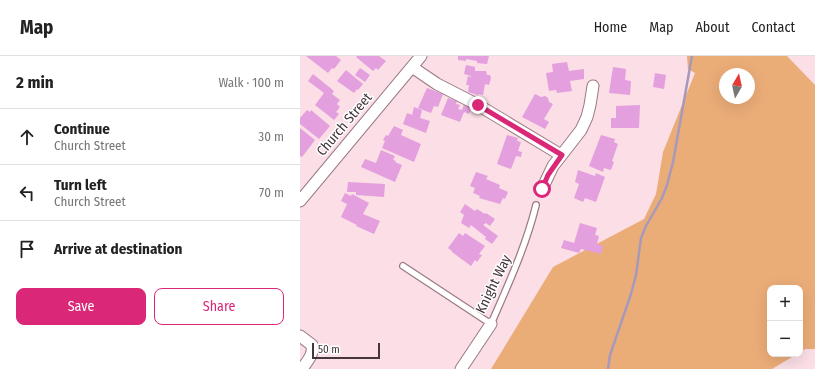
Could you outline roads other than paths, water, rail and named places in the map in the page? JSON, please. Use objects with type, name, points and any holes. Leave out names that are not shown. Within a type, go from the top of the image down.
[{"type":"street","name":"Church Street","points":[[300,201],[421,56]]},
{"type":"street","points":[[412,67],[437,84],[478,105],[562,155]]},
{"type":"street","points":[[542,189],[550,170],[581,130],[587,118],[592,86]]},
{"type":"street","points":[[461,369],[491,324]]},
{"type":"street","points":[[300,336],[312,345],[313,350],[302,369]]},
{"type":"lane","name":"Knight Way","points":[[403,266],[491,324],[522,251],[536,205]]},
{"type":"waterway","points":[[608,369],[610,355],[636,275],[641,238],[662,198],[667,185],[673,162],[692,56]]}]
